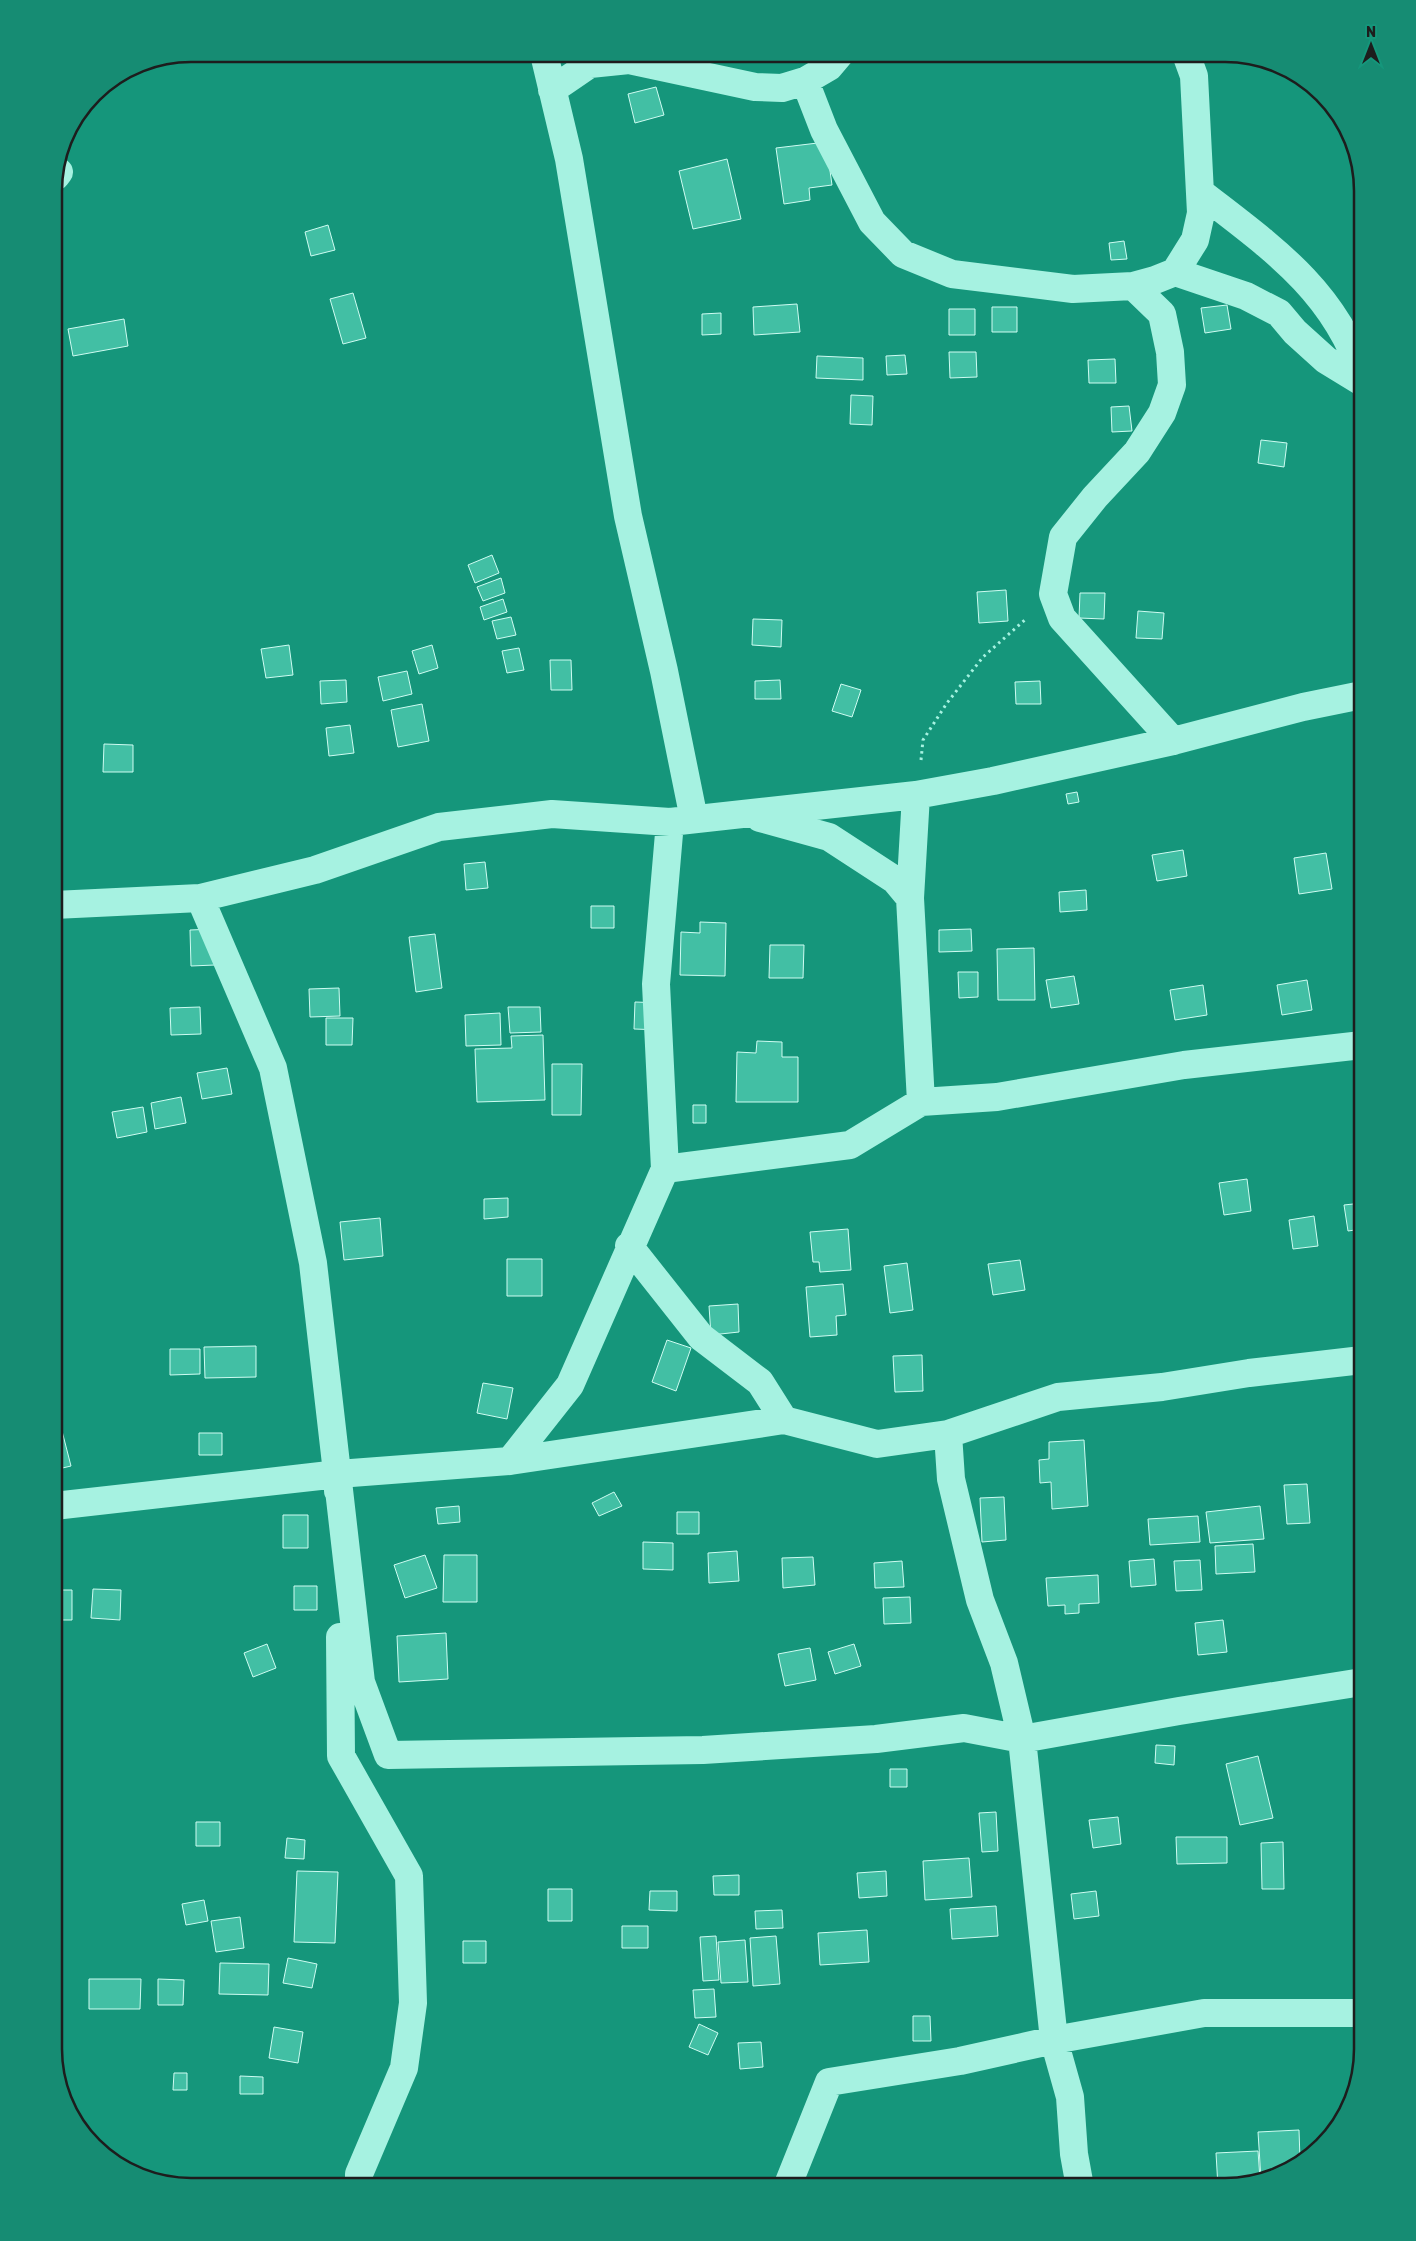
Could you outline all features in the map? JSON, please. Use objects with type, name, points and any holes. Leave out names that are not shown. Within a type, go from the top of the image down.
[{"type":"street","points":[[510,1461],[570,1385],[629,1246],[665,1169],[656,984],[682,820],[664,671],[628,516],[569,159],[546,63]]},
{"type":"street","points":[[552,90],[590,64],[600,63]]},
{"type":"street","points":[[643,63],[755,87],[782,88],[805,81],[829,68],[833,63]]},
{"type":"street","points":[[805,81],[824,130],[872,222],[903,254],[952,274],[1073,289],[1133,286],[1175,272],[1195,240],[1201,213],[1194,76],[1189,63]]},
{"type":"street","points":[[1200,192],[1273,248],[1311,284],[1337,320],[1354,352]]},
{"type":"street","points":[[1175,272],[1246,296],[1279,313],[1294,332],[1326,360],[1354,377]]},
{"type":"street","points":[[1133,286],[1162,314],[1170,352],[1172,385],[1162,413],[1137,452],[1063,537],[1053,594],[1062,618],[1173,741]]},
{"type":"street","points":[[63,905],[200,898],[315,870],[439,827],[552,814],[682,820],[916,795],[993,781],[1173,741],[1303,707],[1354,697]]},
{"type":"street","points":[[916,795],[910,898],[921,1102]]},
{"type":"street","points":[[747,814],[829,837],[895,880],[910,898]]},
{"type":"street","points":[[200,898],[273,1068],[313,1264],[360,1682],[388,1755],[703,1750],[876,1739],[964,1728],[1022,1739],[1179,1711],[1354,1683]]},
{"type":"street","points":[[665,1169],[850,1145],[921,1102],[997,1097],[1184,1065],[1354,1046]]},
{"type":"street","points":[[629,1246],[701,1337],[760,1382],[784,1420]]},
{"type":"street","points":[[62,1505],[338,1474],[510,1461],[784,1420],[877,1444],[948,1434],[1058,1397],[1162,1387],[1249,1373],[1354,1361]]},
{"type":"street","points":[[948,1434],[951,1479],[980,1600],[1004,1663],[1022,1739],[1054,2040],[1070,2097],[1074,2154],[1078,2178]]},
{"type":"street","points":[[338,1474],[341,1756],[409,1876],[414,2003],[404,2068],[359,2174],[359,2178]]},
{"type":"street","points":[[791,2178],[829,2082],[960,2061],[1054,2040],[1204,2013],[1354,2013]]},
{"type":"path","points":[[916,795],[924,740],[947,703],[983,657],[1053,594]]},
{"type":"building","points":[[656,87],[664,115],[635,123],[628,94]]},
{"type":"building","points":[[826,142],[832,185],[809,188],[810,200],[784,204],[776,148]]},
{"type":"building","points":[[727,159],[741,219],[693,229],[679,171]]},
{"type":"building","points":[[328,225],[335,250],[311,256],[305,232]]},
{"type":"building","points":[[1124,241],[1127,259],[1111,260],[1109,243]]},
{"type":"building","points":[[353,293],[366,338],[343,344],[330,299]]},
{"type":"building","points":[[797,304],[800,332],[754,335],[753,307]]},
{"type":"building","points":[[1227,305],[1231,329],[1205,333],[1201,308]]},
{"type":"building","points":[[992,307],[1017,307],[1017,332],[992,332]]},
{"type":"building","points":[[949,309],[975,309],[975,335],[949,335]]},
{"type":"building","points":[[721,313],[721,334],[702,335],[702,314]]},
{"type":"building","points":[[124,319],[128,346],[73,356],[68,329]]},
{"type":"building","points":[[949,352],[976,352],[977,377],[950,378]]},
{"type":"building","points":[[905,355],[907,374],[887,375],[886,356]]},
{"type":"building","points":[[817,356],[863,358],[863,380],[816,378]]},
{"type":"building","points":[[1115,359],[1116,383],[1089,383],[1088,360]]},
{"type":"building","points":[[851,395],[873,396],[872,425],[850,424]]},
{"type":"building","points":[[1129,406],[1132,431],[1112,432],[1111,407]]},
{"type":"building","points":[[1261,440],[1287,443],[1284,467],[1258,463]]},
{"type":"building","points":[[492,555],[499,573],[475,583],[468,565]]},
{"type":"building","points":[[501,578],[505,593],[483,601],[477,587]]},
{"type":"building","points":[[1006,590],[1008,621],[979,623],[977,592]]},
{"type":"building","points":[[1080,593],[1105,593],[1104,619],[1079,618]]},
{"type":"building","points":[[503,599],[507,612],[484,620],[480,607]]},
{"type":"building","points":[[1138,611],[1164,613],[1162,639],[1136,638]]},
{"type":"building","points":[[511,617],[516,635],[497,639],[492,621]]},
{"type":"building","points":[[753,619],[782,620],[781,647],[752,645]]},
{"type":"building","points":[[289,645],[293,675],[266,678],[261,649]]},
{"type":"building","points":[[432,645],[438,668],[419,674],[412,651]]},
{"type":"building","points":[[519,648],[524,670],[507,673],[502,651]]},
{"type":"building","points":[[550,660],[571,660],[572,690],[551,690]]},
{"type":"building","points":[[407,671],[412,694],[383,701],[378,677]]},
{"type":"building","points":[[346,680],[347,702],[321,704],[320,681]]},
{"type":"building","points":[[780,680],[781,699],[755,699],[755,681]]},
{"type":"building","points":[[1040,681],[1041,704],[1016,704],[1015,682]]},
{"type":"building","points":[[841,684],[861,690],[852,717],[832,711]]},
{"type":"building","points":[[422,704],[429,741],[398,747],[391,710]]},
{"type":"building","points":[[350,725],[354,753],[329,756],[326,728]]},
{"type":"building","points":[[104,744],[133,745],[133,772],[103,772]]},
{"type":"building","points":[[1077,792],[1079,802],[1068,804],[1066,794]]},
{"type":"building","points":[[1183,850],[1187,876],[1157,881],[1152,855]]},
{"type":"building","points":[[1326,853],[1332,889],[1299,894],[1294,858]]},
{"type":"building","points":[[485,862],[488,888],[466,890],[464,864]]},
{"type":"building","points":[[1086,890],[1087,910],[1060,912],[1059,892]]},
{"type":"building","points":[[591,906],[614,906],[614,928],[591,928]]},
{"type":"building","points":[[700,922],[726,923],[725,976],[680,975],[681,932],[700,933]]},
{"type":"building","points":[[214,929],[215,965],[191,966],[190,930]]},
{"type":"building","points":[[971,929],[972,951],[939,952],[939,930]]},
{"type":"building","points":[[435,934],[442,988],[416,992],[409,937]]},
{"type":"building","points":[[770,945],[804,945],[803,978],[769,978]]},
{"type":"building","points":[[1034,948],[1035,1000],[998,1000],[997,949]]},
{"type":"building","points":[[958,972],[978,972],[978,997],[959,998]]},
{"type":"building","points":[[1074,976],[1079,1004],[1051,1008],[1046,980]]},
{"type":"building","points":[[1307,980],[1312,1010],[1282,1015],[1277,985]]},
{"type":"building","points":[[1203,985],[1207,1015],[1175,1020],[1170,990]]},
{"type":"building","points":[[339,988],[340,1016],[310,1017],[309,989]]},
{"type":"building","points":[[635,1002],[663,1003],[662,1030],[634,1029]]},
{"type":"building","points":[[200,1007],[201,1034],[171,1035],[170,1008]]},
{"type":"building","points":[[508,1007],[540,1007],[541,1032],[510,1033]]},
{"type":"building","points":[[500,1013],[501,1045],[466,1046],[465,1015]]},
{"type":"building","points":[[326,1018],[353,1018],[352,1045],[326,1045]]},
{"type":"building","points":[[543,1035],[545,1100],[477,1102],[475,1049],[512,1048],[511,1036]]},
{"type":"building","points":[[757,1041],[782,1042],[782,1057],[798,1057],[798,1102],[736,1102],[737,1052],[756,1053]]},
{"type":"building","points":[[552,1064],[582,1064],[581,1115],[552,1115]]},
{"type":"building","points":[[227,1068],[232,1094],[202,1099],[197,1073]]},
{"type":"building","points":[[181,1097],[186,1123],[155,1129],[151,1103]]},
{"type":"building","points":[[693,1105],[706,1105],[706,1123],[693,1123]]},
{"type":"building","points":[[143,1107],[147,1132],[117,1138],[112,1112]]},
{"type":"building","points":[[1247,1179],[1251,1211],[1224,1215],[1219,1183]]},
{"type":"building","points":[[508,1198],[508,1217],[484,1219],[484,1199]]},
{"type":"building","points":[[1354,1204],[1354,1230],[1348,1231],[1344,1205]]},
{"type":"building","points":[[1314,1216],[1318,1246],[1293,1249],[1289,1220]]},
{"type":"building","points":[[380,1218],[383,1256],[344,1260],[340,1222]]},
{"type":"building","points":[[848,1229],[851,1270],[820,1272],[819,1262],[813,1262],[810,1232]]},
{"type":"building","points":[[507,1259],[542,1259],[542,1296],[507,1296]]},
{"type":"building","points":[[1020,1260],[1025,1290],[993,1295],[988,1264]]},
{"type":"building","points":[[907,1263],[913,1310],[890,1313],[884,1266]]},
{"type":"building","points":[[843,1284],[846,1315],[836,1316],[837,1335],[810,1337],[806,1287]]},
{"type":"building","points":[[738,1304],[739,1332],[711,1335],[709,1306]]},
{"type":"building","points":[[667,1340],[691,1348],[676,1391],[652,1382]]},
{"type":"building","points":[[256,1346],[256,1377],[205,1378],[204,1347]]},
{"type":"building","points":[[170,1349],[200,1349],[200,1374],[170,1375]]},
{"type":"building","points":[[922,1355],[923,1391],[895,1392],[893,1356]]},
{"type":"building","points":[[483,1383],[513,1388],[507,1419],[477,1413]]},
{"type":"building","points":[[62,1432],[71,1466],[62,1468]]},
{"type":"building","points":[[199,1433],[222,1433],[222,1455],[199,1455]]},
{"type":"building","points":[[1084,1440],[1088,1506],[1052,1509],[1051,1482],[1040,1483],[1039,1460],[1049,1459],[1049,1442]]},
{"type":"building","points":[[1307,1484],[1310,1523],[1287,1524],[1284,1485]]},
{"type":"building","points":[[614,1492],[622,1506],[599,1516],[592,1503]]},
{"type":"building","points":[[1004,1497],[1006,1540],[982,1542],[980,1498]]},
{"type":"building","points":[[459,1506],[460,1522],[438,1524],[436,1508]]},
{"type":"building","points":[[1260,1506],[1264,1539],[1210,1543],[1206,1512]]},
{"type":"building","points":[[677,1512],[699,1512],[699,1534],[677,1534]]},
{"type":"building","points":[[283,1515],[308,1515],[308,1548],[283,1548]]},
{"type":"building","points":[[1198,1516],[1200,1542],[1150,1545],[1148,1519]]},
{"type":"building","points":[[643,1542],[673,1543],[673,1570],[643,1569]]},
{"type":"building","points":[[1253,1544],[1255,1572],[1216,1574],[1215,1546]]},
{"type":"building","points":[[737,1551],[739,1581],[709,1583],[708,1553]]},
{"type":"building","points":[[425,1555],[437,1588],[405,1598],[394,1565]]},
{"type":"building","points":[[444,1555],[477,1555],[477,1602],[443,1602]]},
{"type":"building","points":[[813,1557],[815,1585],[783,1588],[782,1558]]},
{"type":"building","points":[[1154,1559],[1156,1585],[1131,1587],[1129,1561]]},
{"type":"building","points":[[1200,1560],[1202,1590],[1176,1591],[1174,1561]]},
{"type":"building","points":[[902,1561],[904,1587],[875,1588],[874,1563]]},
{"type":"building","points":[[1098,1575],[1099,1603],[1079,1604],[1079,1613],[1065,1614],[1065,1605],[1048,1606],[1046,1578]]},
{"type":"building","points":[[294,1586],[317,1586],[317,1610],[294,1610]]},
{"type":"building","points":[[93,1589],[121,1590],[120,1620],[91,1618]]},
{"type":"building","points":[[62,1590],[72,1590],[72,1620],[62,1620]]},
{"type":"building","points":[[910,1597],[911,1623],[884,1624],[883,1598]]},
{"type":"building","points":[[1223,1620],[1227,1652],[1198,1655],[1195,1623]]},
{"type":"building","points":[[446,1633],[448,1679],[399,1682],[397,1636]]},
{"type":"building","points":[[267,1644],[276,1668],[253,1677],[244,1653]]},
{"type":"building","points":[[854,1644],[861,1666],[835,1674],[828,1652]]},
{"type":"building","points":[[810,1648],[816,1680],[785,1686],[778,1654]]},
{"type":"building","points":[[1156,1745],[1175,1746],[1174,1765],[1155,1763]]},
{"type":"building","points":[[1258,1756],[1273,1818],[1240,1825],[1226,1764]]},
{"type":"building","points":[[890,1769],[907,1769],[907,1787],[890,1787]]},
{"type":"building","points":[[996,1812],[998,1851],[982,1852],[979,1813]]},
{"type":"building","points":[[1118,1817],[1121,1844],[1093,1848],[1089,1820]]},
{"type":"building","points":[[196,1822],[220,1822],[220,1846],[196,1846]]},
{"type":"building","points":[[1176,1837],[1227,1837],[1227,1863],[1177,1864]]},
{"type":"building","points":[[287,1838],[305,1840],[304,1859],[285,1858]]},
{"type":"building","points":[[1283,1842],[1284,1889],[1262,1889],[1261,1843]]},
{"type":"building","points":[[969,1858],[972,1897],[925,1900],[923,1861]]},
{"type":"building","points":[[297,1871],[338,1872],[335,1943],[294,1942]]},
{"type":"building","points":[[886,1871],[887,1896],[859,1898],[857,1873]]},
{"type":"building","points":[[739,1875],[739,1895],[714,1895],[713,1876]]},
{"type":"building","points":[[548,1889],[572,1889],[572,1921],[548,1921]]},
{"type":"building","points":[[650,1891],[677,1891],[677,1911],[649,1910]]},
{"type":"building","points":[[1096,1891],[1099,1916],[1074,1919],[1071,1894]]},
{"type":"building","points":[[204,1900],[208,1921],[186,1925],[182,1904]]},
{"type":"building","points":[[996,1906],[998,1936],[952,1939],[950,1909]]},
{"type":"building","points":[[782,1910],[783,1928],[756,1929],[755,1911]]},
{"type":"building","points":[[240,1917],[244,1948],[216,1952],[211,1921]]},
{"type":"building","points":[[622,1926],[648,1926],[648,1948],[622,1948]]},
{"type":"building","points":[[867,1930],[869,1962],[820,1965],[818,1933]]},
{"type":"building","points":[[716,1936],[719,1980],[703,1981],[700,1937]]},
{"type":"building","points":[[776,1936],[780,1984],[753,1986],[750,1938]]},
{"type":"building","points":[[745,1940],[748,1982],[721,1983],[718,1942]]},
{"type":"building","points":[[463,1941],[486,1941],[486,1963],[463,1963]]},
{"type":"building","points":[[288,1958],[317,1964],[312,1988],[283,1983]]},
{"type":"building","points":[[220,1963],[269,1964],[268,1995],[219,1994]]},
{"type":"building","points":[[89,1979],[141,1979],[140,2009],[89,2009]]},
{"type":"building","points":[[158,1979],[184,1980],[183,2005],[158,2005]]},
{"type":"building","points":[[714,1989],[716,2017],[695,2018],[693,1990]]},
{"type":"building","points":[[913,2016],[930,2016],[931,2041],[913,2041]]},
{"type":"building","points":[[699,2024],[718,2033],[708,2055],[689,2047]]},
{"type":"building","points":[[274,2027],[303,2032],[298,2063],[269,2058]]},
{"type":"building","points":[[761,2042],[763,2067],[740,2069],[738,2043]]},
{"type":"building","points":[[174,2073],[187,2073],[187,2090],[173,2090]]},
{"type":"building","points":[[240,2076],[263,2077],[263,2094],[240,2094]]},
{"type":"building","points":[[1299,2130],[1300,2154],[1281,2165],[1261,2173],[1258,2132]]},
{"type":"building","points":[[1258,2151],[1260,2174],[1233,2178],[1217,2178],[1216,2153]]}]
